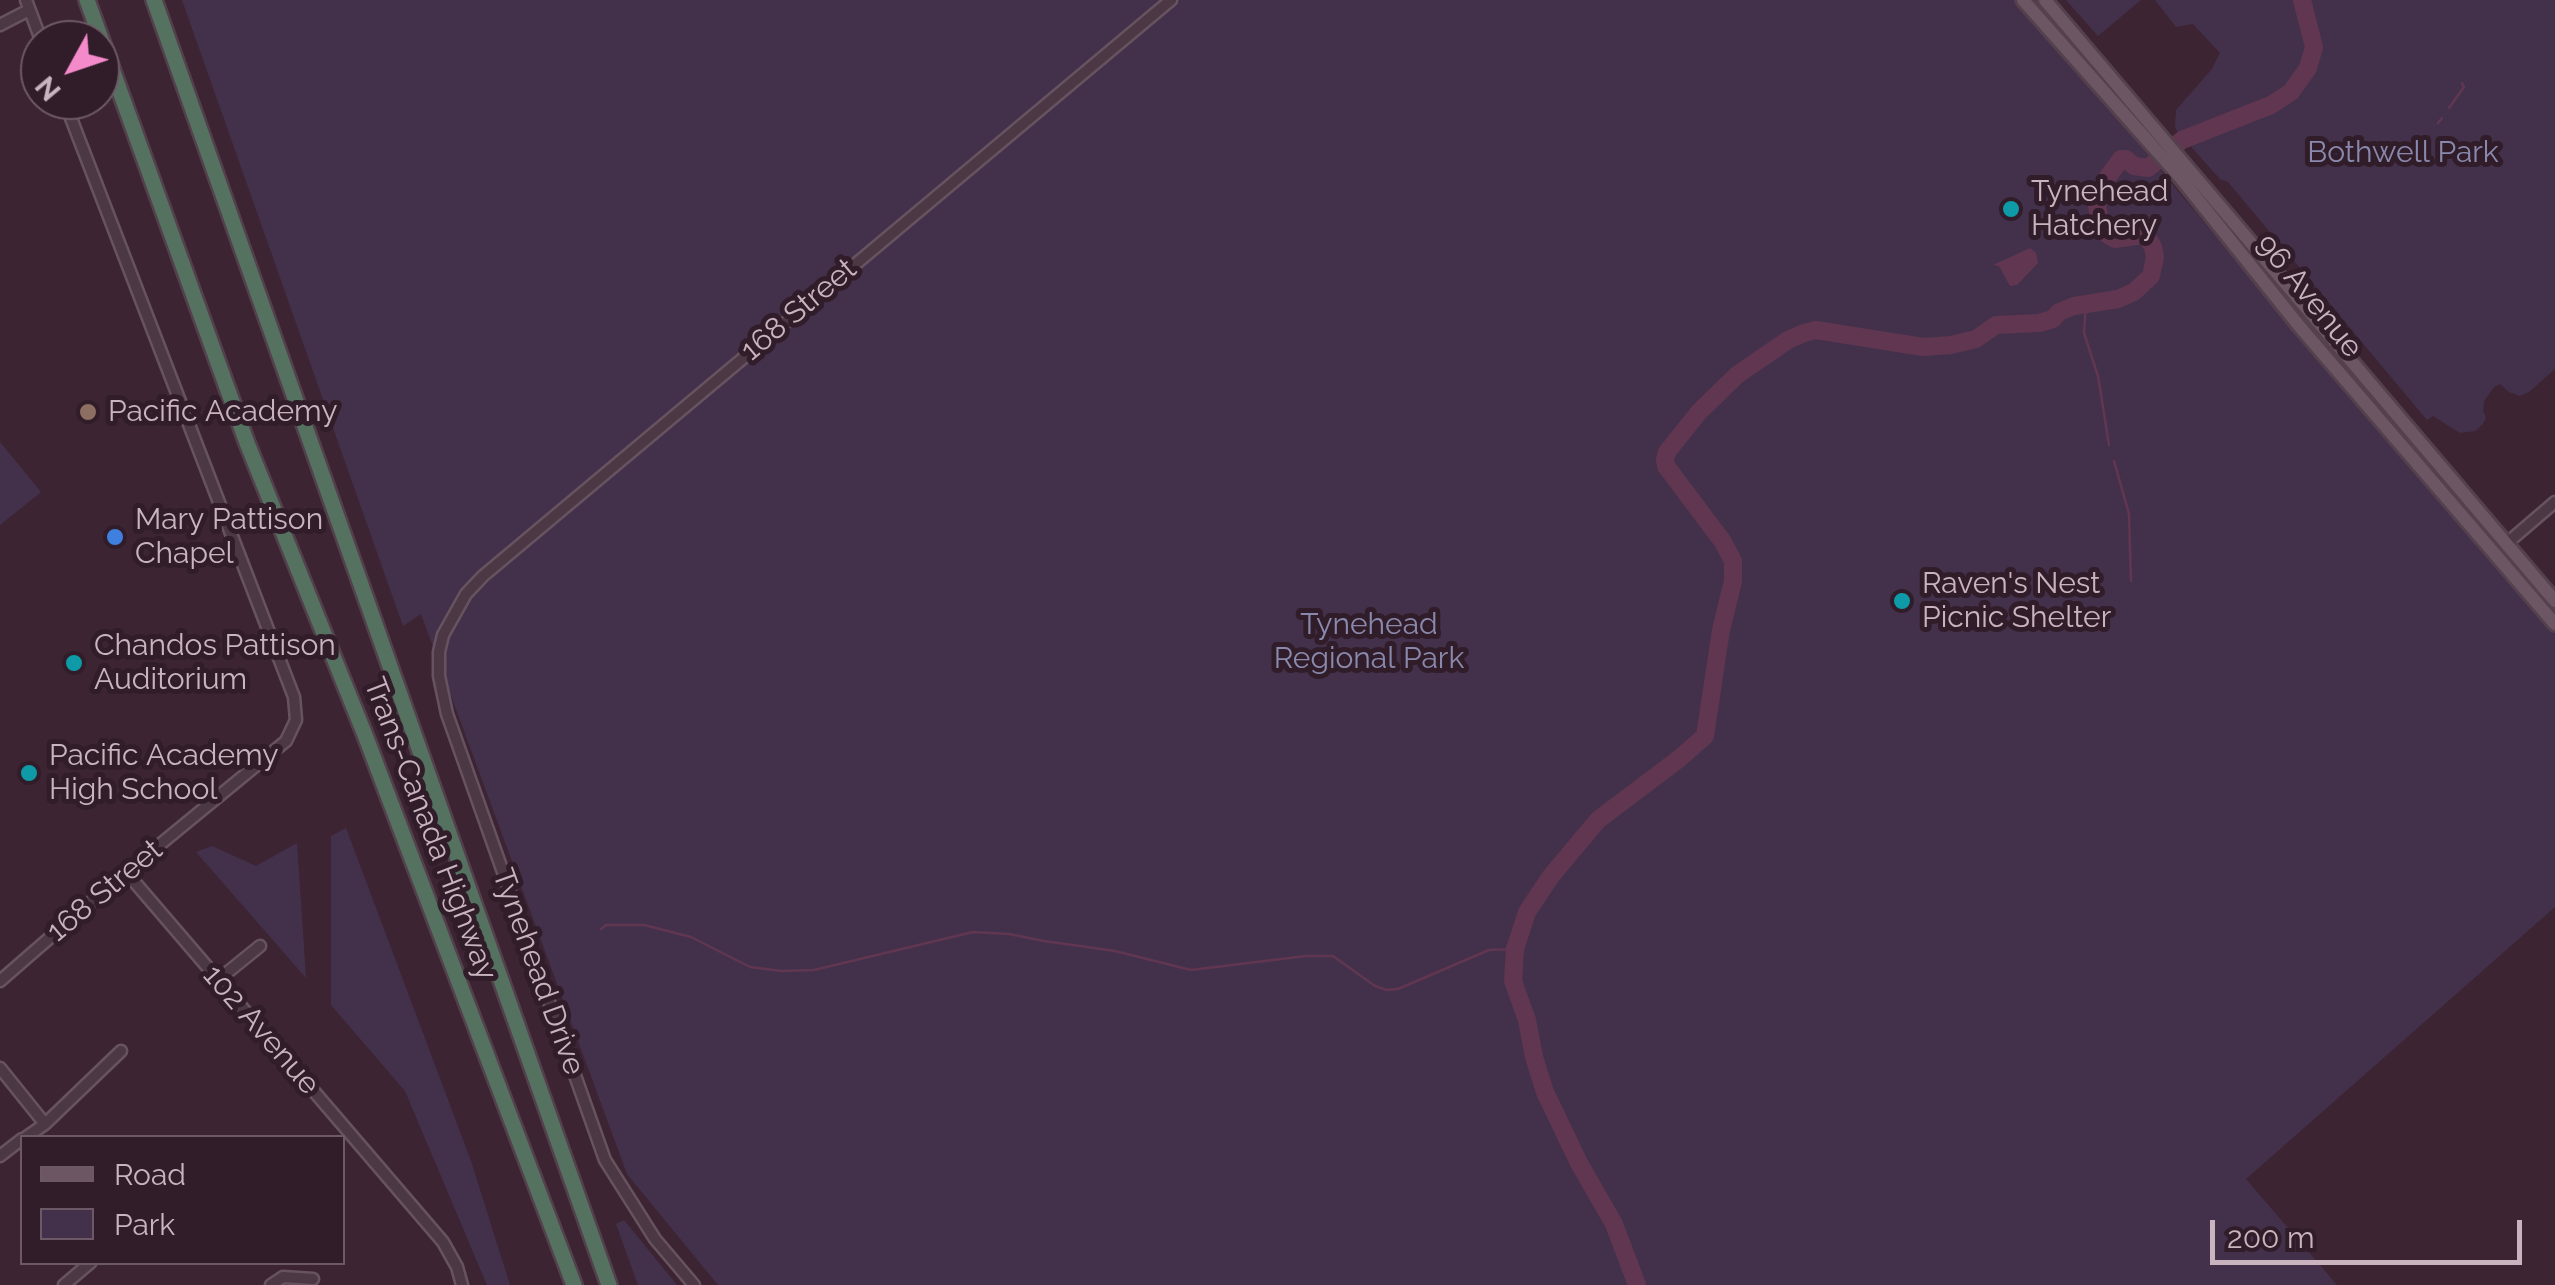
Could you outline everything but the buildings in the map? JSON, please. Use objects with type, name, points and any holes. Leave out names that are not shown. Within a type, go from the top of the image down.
[{"type":"highway","name":"Trans-Canada Highway","points":[[88,0],[247,443],[365,735],[574,1285]]},
{"type":"highway","name":"Trans-Canada Highway","points":[[154,0],[609,1285]]},
{"type":"highway","points":[[547,1214],[565,1285]]},
{"type":"main road","name":"96 Avenue","points":[[2024,0],[2154,138],[2555,601]]},
{"type":"main road","name":"96 Avenue","points":[[2045,0],[2154,138]]},
{"type":"main road","name":"96 Avenue","points":[[2184,172],[2300,326],[2555,624]]},
{"type":"main road","points":[[2478,536],[2506,544]]},
{"type":"street","name":"168 Street","points":[[444,635],[466,594],[483,576],[1171,0]]},
{"type":"street","points":[[0,25],[28,5]]},
{"type":"street","name":"168 Street","points":[[0,982],[286,741],[296,720],[294,697],[72,120]]},
{"type":"street","points":[[2506,544],[2555,502]]},
{"type":"street","name":"Tynehead Drive","points":[[444,635],[439,676],[446,714],[605,1160],[655,1239],[694,1285]]},
{"type":"street","name":"102 Avenue","points":[[126,872],[443,1242],[462,1285]]},
{"type":"street","points":[[218,980],[260,946]]},
{"type":"street","points":[[28,1135],[45,1124],[121,1050]]},
{"type":"street","points":[[0,1068],[45,1124]]},
{"type":"street","points":[[64,1285],[88,1265]]},
{"type":"street","points":[[271,1285],[283,1277],[313,1279]]},
{"type":"green space","name":"Tynehead Regional Park","points":[[182,0],[2016,0],[2555,631],[2555,907],[2246,1179],[2337,1285],[718,1285],[627,1174],[421,614],[403,626]]},
{"type":"green space","points":[[2066,0],[2141,0],[2098,36]]},
{"type":"green space","name":"Bothwell Park","points":[[2155,0],[2555,0],[2555,369],[2520,396],[2500,384],[2494,387],[2484,401],[2486,418],[2475,431],[2460,433],[2433,416],[2427,420],[2228,182],[2220,179],[2177,131],[2176,110],[2212,69],[2220,53],[2193,24],[2176,27]]},
{"type":"green space","points":[[0,442],[41,492],[0,525]]},
{"type":"green space","points":[[346,828],[471,1161],[510,1285],[487,1285],[405,1091],[331,1005],[331,836]]},
{"type":"green space","points":[[297,843],[306,978],[196,852],[212,846],[256,866]]},
{"type":"green space","points":[[624,1220],[677,1285],[638,1285],[616,1224]]},
{"type":"shaded area","points":[[2030,248],[2038,263],[2017,285],[2010,286],[1999,266],[1993,265]]},
{"type":"waterway","points":[[1637,1285],[1614,1224],[1545,1092],[1513,981],[1515,949],[1527,912],[1551,876],[1598,820],[1705,736],[1721,630],[1733,581],[1733,561],[1666,466],[1667,452],[1699,412],[1737,375],[1804,333],[1816,330],[1923,347],[1951,345],[1976,339],[1996,325],[2039,323],[2074,306],[2118,299],[2134,292],[2151,276],[2153,247],[2142,235],[2115,239],[2108,235],[2097,206],[2107,178],[2121,159],[2148,168],[2182,140],[2271,105],[2291,92],[2308,68],[2314,47],[2302,0]]},
{"type":"waterway","points":[[2449,108],[2464,87],[2462,83]]},
{"type":"waterway","points":[[2438,123],[2442,118]]},
{"type":"waterway","points":[[2086,303],[2084,333],[2098,376],[2109,445]]},
{"type":"waterway","points":[[2114,461],[2129,514],[2131,581]]},
{"type":"waterway","points":[[601,929],[606,925],[644,925],[691,937],[750,967],[782,971],[814,970],[973,932],[1115,951],[1191,970],[1333,956],[1375,986],[1387,990],[1398,989],[1489,950],[1515,949]]},
{"type":"place","name":"Tynehead Hatchery","points":[[2011,209]]},
{"type":"place","name":"Pacific Academy","points":[[88,412]]},
{"type":"place","name":"Mary Pattison Chapel","points":[[115,537]]},
{"type":"place","name":"Raven's Nest Picnic Shelter","points":[[1902,601]]},
{"type":"place","name":"Chandos Pattison Auditorium","points":[[74,663]]},
{"type":"place","name":"Pacific Academy High School","points":[[29,773]]}]
